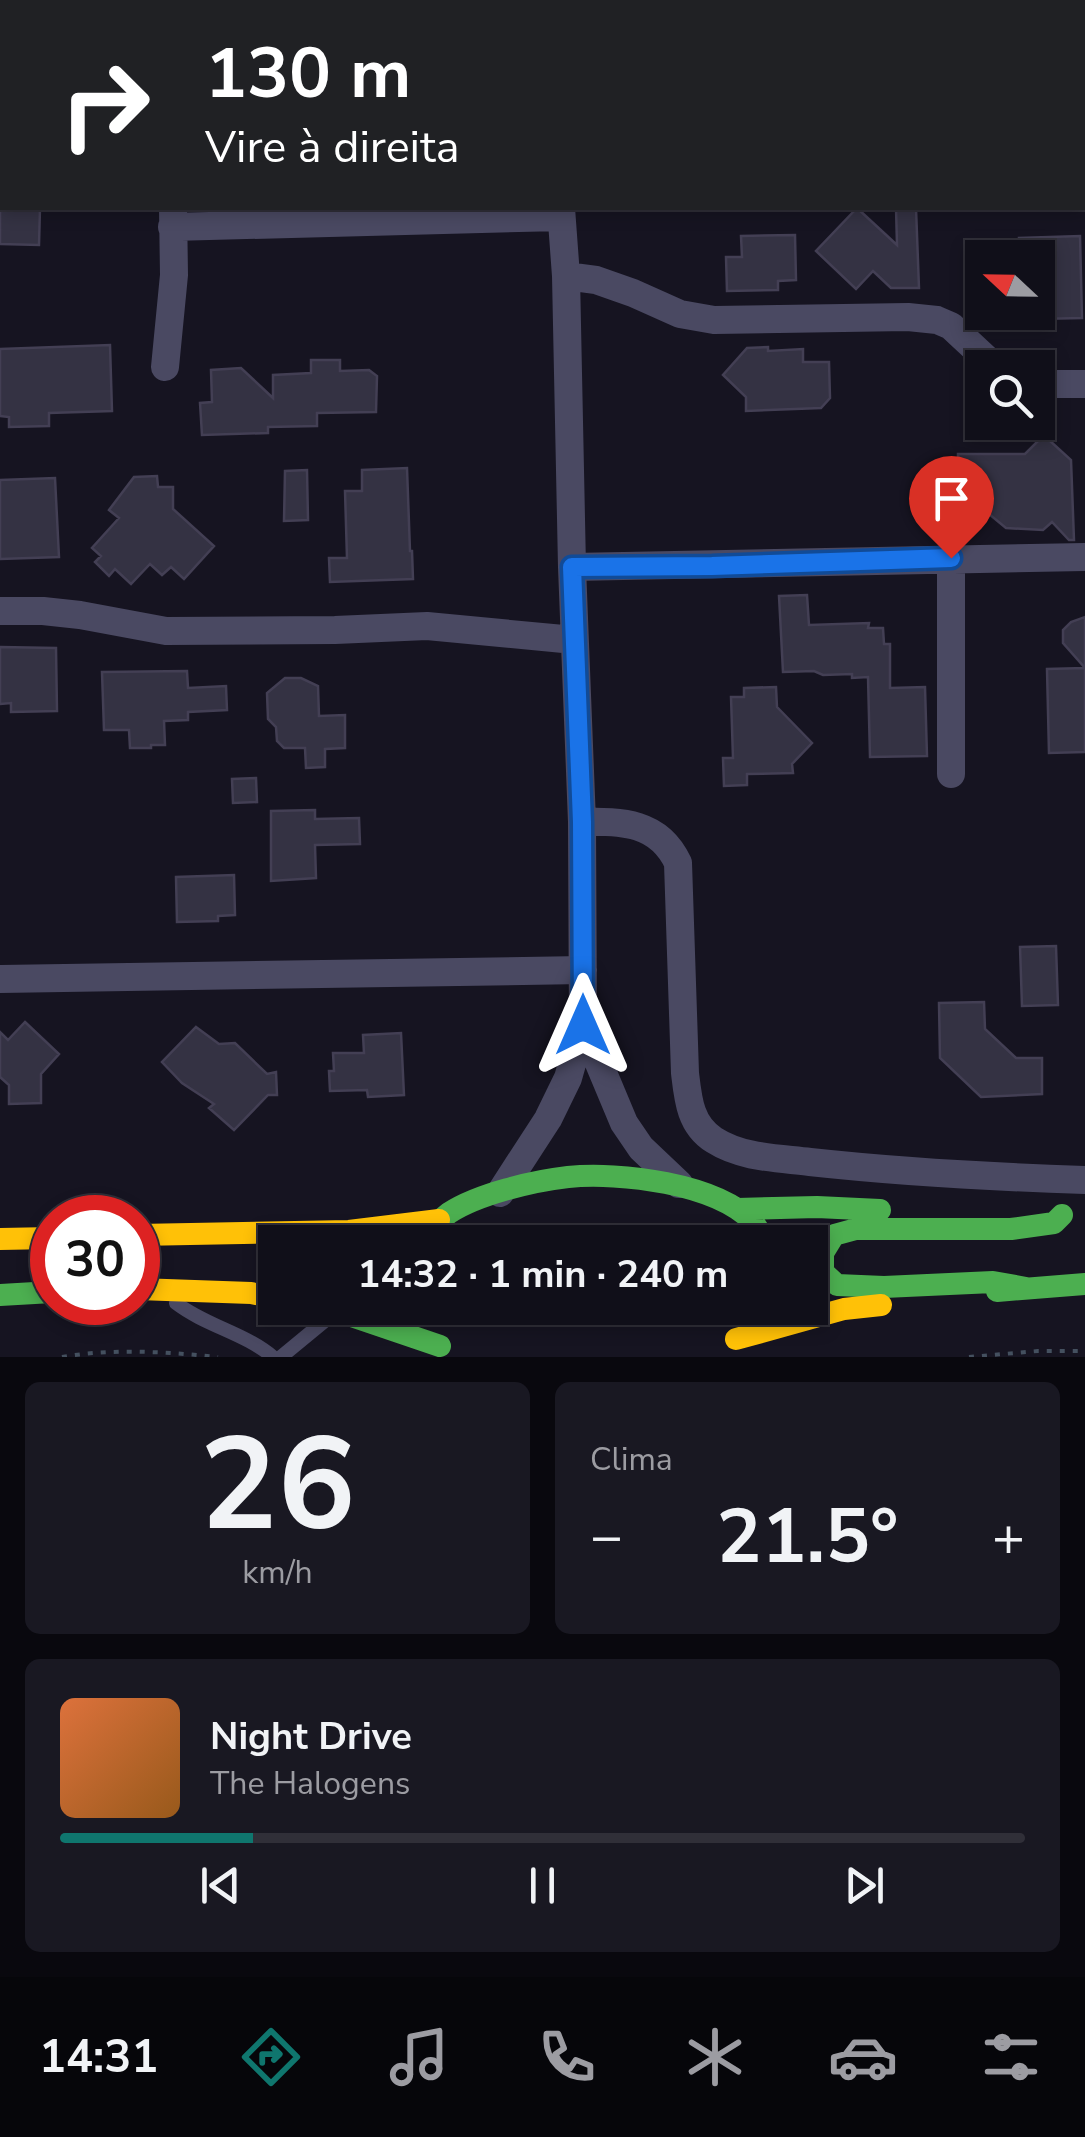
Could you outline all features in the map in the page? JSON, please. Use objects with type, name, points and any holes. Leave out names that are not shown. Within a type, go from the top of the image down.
[{"type":"main road","points":[[435,1225],[456,1209],[500,1193],[570,1177],[618,1178],[681,1187],[706,1194],[737,1210],[754,1225]]},
{"type":"main road","points":[[737,1210],[817,1207],[1074,1216]]},
{"type":"main road","points":[[1026,1288],[976,1282],[884,1288],[838,1285],[823,1272],[823,1252],[834,1235],[856,1229],[1010,1229],[1043,1226],[1074,1216]]},
{"type":"main road","points":[[160,1235],[348,1231],[439,1220]]},
{"type":"main road","points":[[0,1239],[30,1238]]},
{"type":"main road","points":[[828,1314],[844,1309],[1085,1284]]},
{"type":"main road","points":[[160,1289],[258,1294]]},
{"type":"main road","points":[[0,1294],[30,1293]]},
{"type":"main road","points":[[377,1325],[464,1357]]},
{"type":"main road","points":[[424,1325],[429,1337],[440,1346]]},
{"type":"main road","points":[[750,1325],[727,1345],[792,1325]]},
{"type":"street","points":[[165,367],[174,275],[173,217],[562,212],[582,822],[583,1025],[568,1078],[548,1118],[500,1193]]},
{"type":"street","points":[[566,276],[596,280],[634,292],[680,314],[714,320],[937,320],[951,326],[977,350]]},
{"type":"street","points":[[1055,384],[1085,384]]},
{"type":"street","points":[[572,567],[1085,557]]},
{"type":"street","points":[[951,558],[952,774]]},
{"type":"street","points":[[0,611],[80,615],[166,632],[427,626],[574,640]]},
{"type":"street","points":[[582,822],[645,828],[670,846],[678,863],[688,1104],[697,1124],[711,1138],[754,1155],[866,1168],[1085,1180]]},
{"type":"street","points":[[0,979],[582,970]]},
{"type":"street","points":[[583,1025],[624,1123],[641,1148],[681,1187]]},
{"type":"lane","points":[[160,1296],[273,1357]]},
{"type":"lane","points":[[282,1357],[313,1325]]},
{"type":"path","points":[[62,1357],[146,1351],[218,1357]]},
{"type":"path","points":[[969,1357],[1085,1351]]},
{"type":"building","points":[[0,210],[40,210],[39,245],[0,244]]},
{"type":"building","points":[[855,210],[897,245],[896,210],[916,210],[919,288],[891,288],[873,271],[856,289],[816,251]]},
{"type":"building","points":[[795,235],[796,280],[778,281],[778,290],[727,291],[726,257],[742,257],[741,236]]},
{"type":"building","points":[[1080,236],[1082,318],[1055,319],[1055,240],[1019,238]]},
{"type":"building","points":[[110,345],[112,411],[49,413],[49,426],[9,427],[9,417],[0,416],[0,349]]},
{"type":"building","points":[[768,347],[768,351],[803,349],[803,362],[829,362],[830,398],[821,408],[746,411],[746,397],[723,375],[747,348]]},
{"type":"building","points":[[311,360],[340,360],[340,371],[369,370],[377,376],[376,412],[317,413],[317,426],[268,427],[268,433],[202,435],[200,403],[212,402],[211,370],[241,368],[273,398],[273,375],[311,373]]},
{"type":"building","points":[[1049,440],[1071,460],[1074,540],[1069,540],[1052,522],[1043,530],[1006,528],[983,509],[963,528],[934,499],[958,475],[958,454],[1025,454],[1038,441]]},
{"type":"building","points":[[407,468],[413,579],[330,582],[329,558],[347,558],[345,491],[362,491],[362,470]]},
{"type":"building","points":[[307,470],[308,520],[284,521],[285,471]]},
{"type":"building","points":[[157,476],[158,487],[173,487],[173,509],[214,546],[184,579],[171,567],[162,575],[150,564],[131,584],[115,569],[109,576],[95,562],[101,556],[92,548],[119,518],[109,510],[134,477]]},
{"type":"building","points":[[55,478],[59,557],[0,559],[0,480]]},
{"type":"building","points":[[807,595],[809,625],[869,623],[868,628],[883,628],[884,644],[890,644],[890,688],[925,687],[927,756],[870,757],[868,677],[783,672],[779,596]]},
{"type":"building","points":[[1085,617],[1085,668],[1063,643],[1063,630]]},
{"type":"building","points":[[0,647],[56,648],[57,711],[11,712],[11,703],[0,704]]},
{"type":"building","points":[[1085,668],[1085,752],[1049,753],[1047,669]]},
{"type":"building","points":[[187,671],[188,688],[226,686],[227,710],[188,712],[188,720],[164,721],[165,745],[151,748],[130,748],[129,730],[104,730],[102,672]]},
{"type":"building","points":[[285,678],[301,678],[318,686],[319,716],[345,715],[345,748],[325,749],[325,767],[306,768],[305,748],[284,748],[277,741],[276,727],[268,719],[267,693]]},
{"type":"building","points":[[776,687],[777,707],[812,743],[792,764],[793,773],[747,774],[747,785],[724,786],[723,758],[733,758],[731,697],[744,697],[744,688]]},
{"type":"building","points":[[256,778],[257,802],[233,803],[232,779]]},
{"type":"building","points":[[315,810],[315,819],[359,818],[360,844],[315,845],[316,878],[271,881],[271,811]]},
{"type":"building","points":[[234,875],[235,915],[218,916],[218,921],[177,922],[176,877]]},
{"type":"building","points":[[1056,946],[1058,1005],[1022,1006],[1020,947]]},
{"type":"building","points":[[984,1002],[985,1029],[1016,1058],[1042,1058],[1042,1094],[981,1097],[940,1058],[939,1003]]},
{"type":"building","points":[[25,1022],[59,1054],[41,1074],[41,1103],[9,1104],[9,1085],[0,1077],[0,1032],[8,1040]]},
{"type":"building","points":[[196,1027],[219,1044],[235,1043],[267,1074],[276,1072],[277,1095],[268,1095],[234,1130],[209,1108],[214,1104],[182,1083],[162,1062]]},
{"type":"building","points":[[401,1033],[404,1095],[368,1097],[367,1090],[330,1091],[333,1053],[364,1053],[363,1035]]},
{"type":"traffic: fast","points":[[436,1225],[461,1206],[506,1189],[589,1176],[640,1179],[692,1189],[737,1209],[755,1225]]},
{"type":"traffic: fast","points":[[737,1209],[880,1210]]},
{"type":"traffic: fast","points":[[1026,1288],[993,1282],[837,1285],[823,1272],[823,1253],[834,1235],[856,1229],[1011,1229],[1054,1223],[1062,1215]]},
{"type":"traffic: fast","points":[[997,1291],[1085,1284]]},
{"type":"traffic: fast","points":[[0,1295],[30,1293]]},
{"type":"traffic: fast","points":[[378,1325],[440,1346]]},
{"type":"traffic: slow","points":[[160,1235],[349,1231],[439,1220]]},
{"type":"traffic: slow","points":[[0,1239],[30,1238]]},
{"type":"traffic: slow","points":[[160,1290],[258,1294]]},
{"type":"traffic: slow","points":[[736,1339],[844,1309],[881,1305]]},
{"type":"route","points":[[583,1025],[582,822],[572,567],[951,558]]}]
